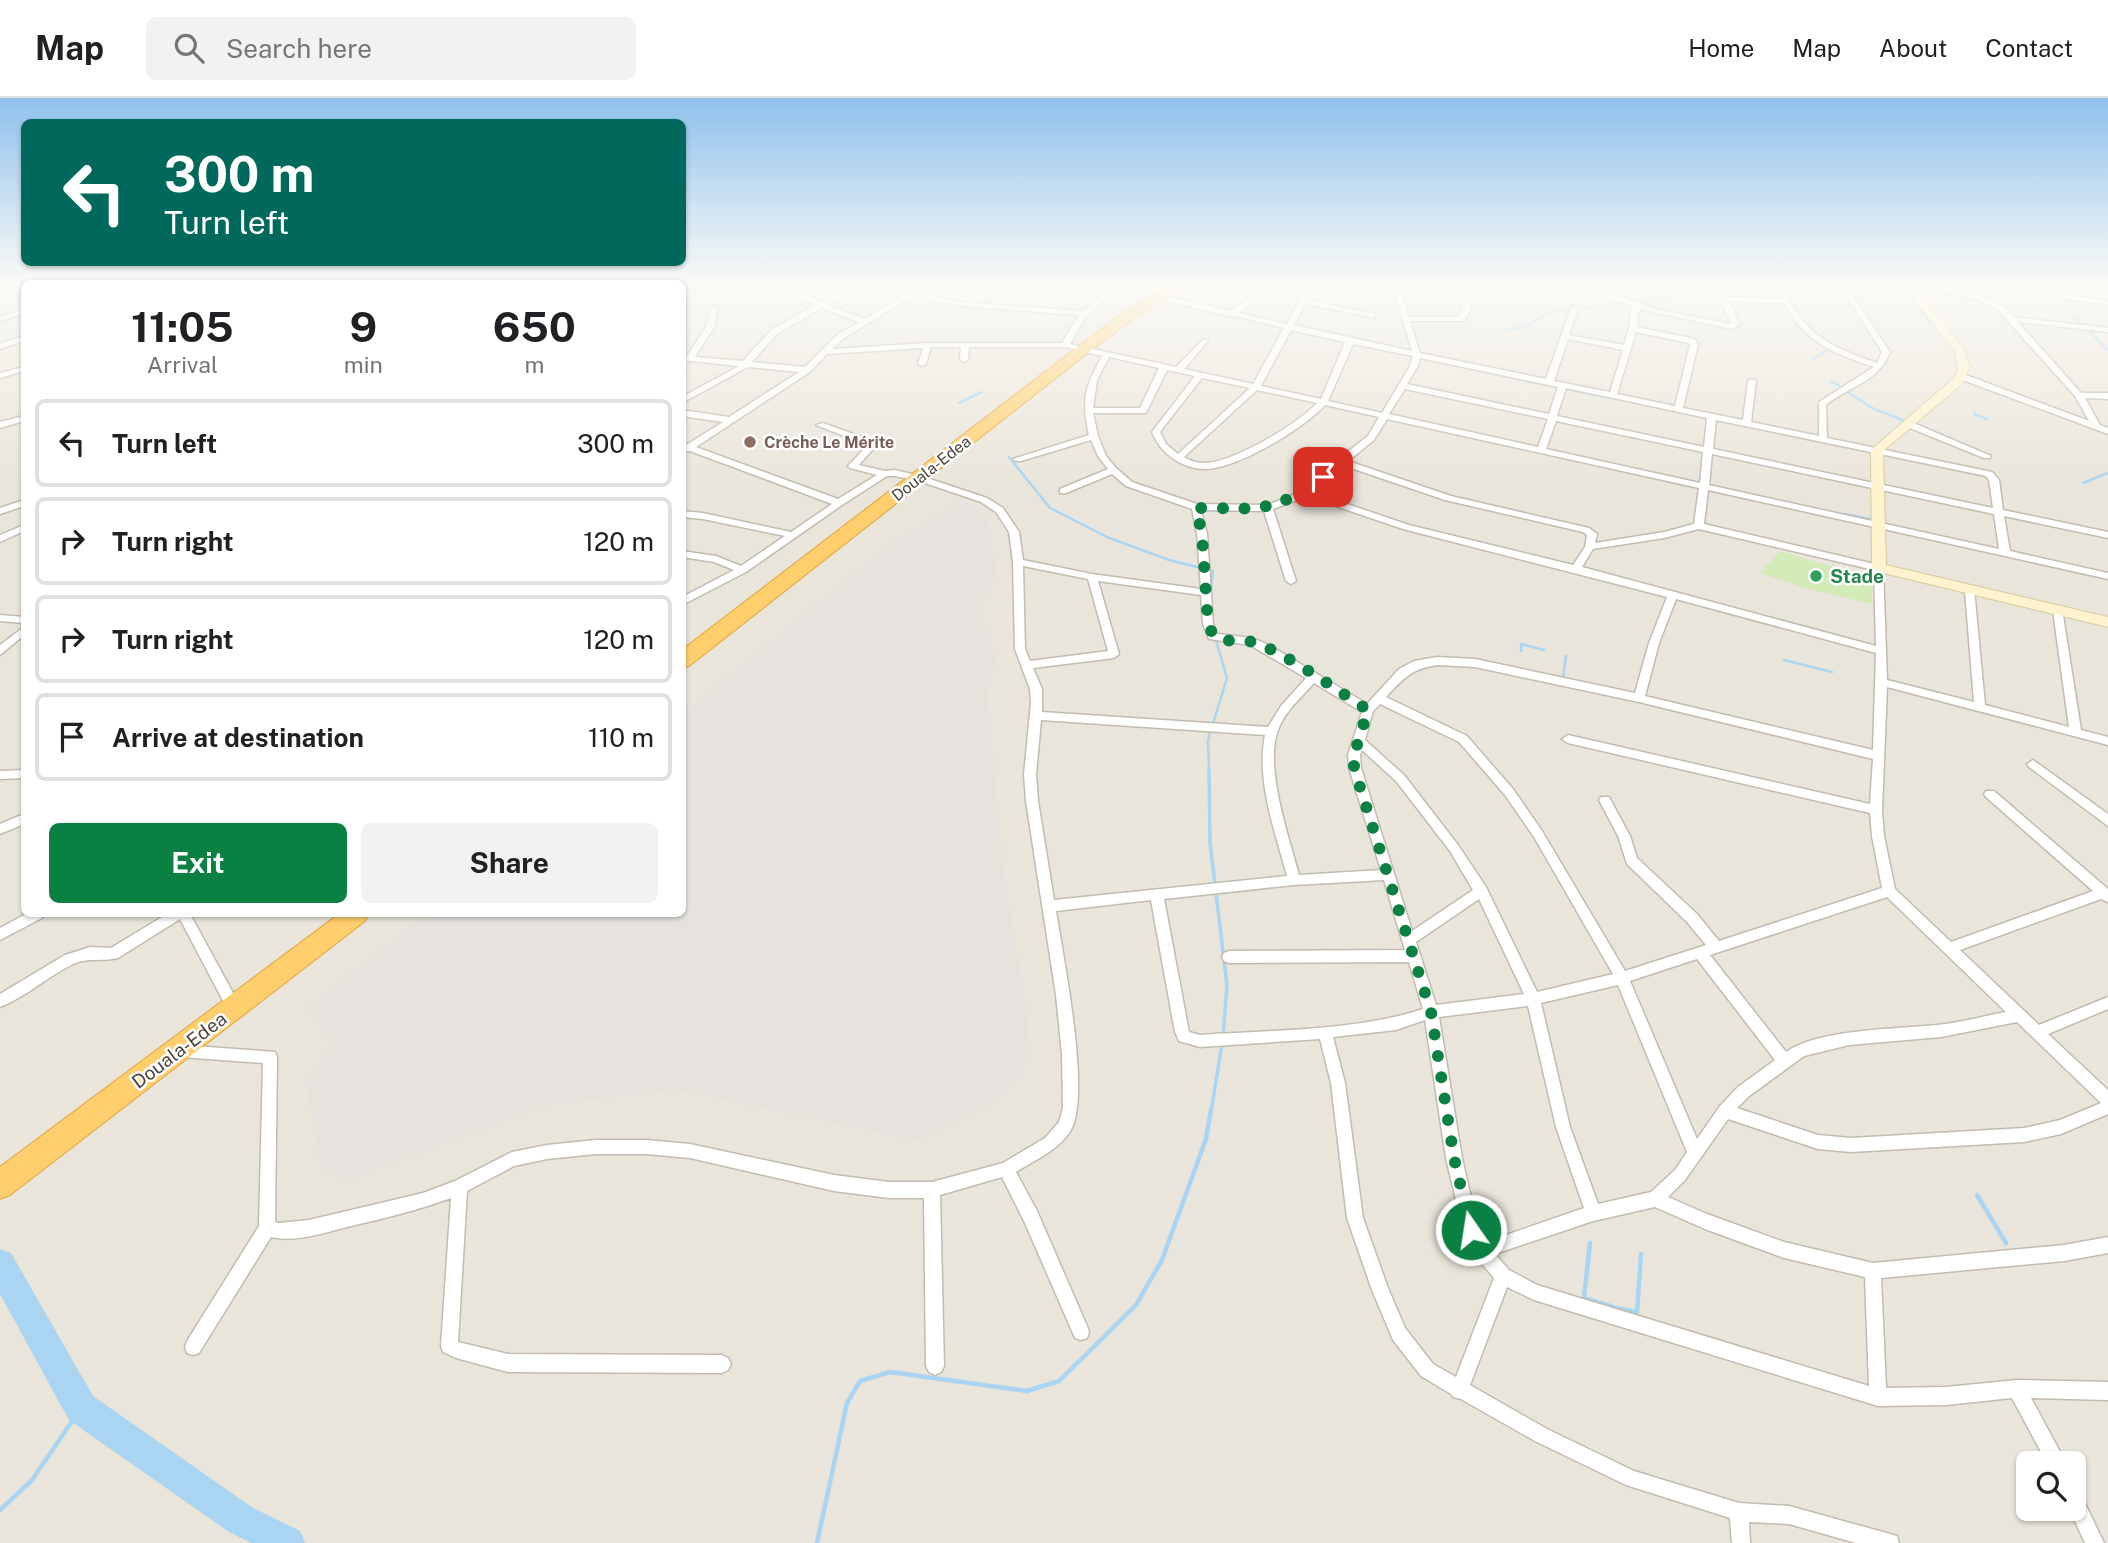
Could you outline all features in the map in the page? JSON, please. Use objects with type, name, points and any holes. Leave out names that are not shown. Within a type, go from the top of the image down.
[{"type":"highway","name":"Douala-Edea","points":[[686,657],[1083,349]]},
{"type":"highway","name":"Douala-Edea","points":[[0,1185],[352,917]]},
{"type":"main road","points":[[1959,349],[1965,364],[1963,377],[1877,450],[1879,568],[2108,622]]},
{"type":"street","points":[[686,399],[746,362],[758,349]]},
{"type":"street","points":[[686,449],[807,370],[829,349]]},
{"type":"street","points":[[827,352],[864,349]]},
{"type":"street","points":[[922,364],[927,349]]},
{"type":"street","points":[[964,360],[965,349]]},
{"type":"street","points":[[1086,349],[2108,576]]},
{"type":"street","points":[[1178,370],[1196,349]]},
{"type":"street","points":[[1178,458],[1256,387],[1278,349]]},
{"type":"street","points":[[1200,375],[1156,432],[1166,450],[1178,458],[1196,465],[1211,466],[1283,436],[1323,402],[1346,349]]},
{"type":"street","points":[[1390,349],[1989,474],[1994,480],[2005,553]]},
{"type":"street","points":[[1107,354],[1093,380],[1088,410],[1102,456],[1113,470],[1129,484],[1196,508],[1268,508],[1303,492],[1371,438],[1404,386],[1417,355],[1415,349]]},
{"type":"street","points":[[1549,382],[1560,349]]},
{"type":"street","points":[[1613,395],[1627,349]]},
{"type":"street","points":[[1679,408],[1693,349]]},
{"type":"street","points":[[1834,349],[1878,366]]},
{"type":"street","points":[[1823,438],[1822,404],[1831,396],[1849,389],[1878,366],[1885,359],[1884,349]]},
{"type":"street","points":[[2039,349],[2079,395],[2096,426]]},
{"type":"street","points":[[686,359],[746,362],[807,370]]},
{"type":"street","points":[[1088,410],[1143,411],[1164,367]]},
{"type":"street","points":[[0,376],[21,370]]},
{"type":"street","points":[[1963,377],[2108,430]]},
{"type":"street","points":[[1748,423],[1752,381]]},
{"type":"street","points":[[1541,452],[1563,385]]},
{"type":"street","points":[[1404,386],[2108,535]]},
{"type":"street","points":[[2079,395],[2108,396]]},
{"type":"street","points":[[686,414],[730,420]]},
{"type":"street","points":[[1699,526],[1712,416]]},
{"type":"street","points":[[0,425],[21,420]]},
{"type":"street","points":[[1908,424],[1987,456]]},
{"type":"street","points":[[267,1228],[279,1231],[309,1228],[423,1201],[460,1187],[512,1160],[596,1147],[646,1147],[690,1151],[834,1183],[889,1190],[932,1190],[1006,1169],[1050,1143],[1065,1126],[1070,1108],[1069,1054],[1030,774],[1037,716],[1036,688],[1020,649],[1018,562],[1014,532],[1000,510],[967,492],[918,478],[853,466],[869,449],[870,443],[820,425]]},
{"type":"street","points":[[1018,459],[1094,436]]},
{"type":"street","points":[[686,449],[839,503]]},
{"type":"street","points":[[1343,462],[1448,498],[1586,530],[1592,534],[1590,547],[1576,569]]},
{"type":"street","points":[[1063,491],[1113,470]]},
{"type":"street","points":[[686,600],[742,570],[885,474]]},
{"type":"street","points":[[1303,492],[1406,527],[1576,569],[1881,651]]},
{"type":"street","points":[[0,511],[21,504]]},
{"type":"street","points":[[1196,508],[1202,534],[1208,624],[1213,637],[1252,642],[1368,710]]},
{"type":"street","points":[[1268,508],[1291,581]]},
{"type":"street","points":[[686,514],[793,535]]},
{"type":"street","points":[[1590,547],[1664,535],[1699,526],[1879,568],[1882,682],[1876,810],[1878,836],[1889,891],[2108,1100]]},
{"type":"street","points":[[0,539],[21,528]]},
{"type":"street","points":[[686,555],[716,559],[742,570]]},
{"type":"street","points":[[1018,562],[1091,577],[1207,593]]},
{"type":"street","points":[[1025,666],[1114,654],[1091,577]]},
{"type":"street","points":[[1970,591],[1980,708]]},
{"type":"street","points":[[1639,698],[1654,643],[1672,596]]},
{"type":"street","points":[[2058,611],[2076,733]]},
{"type":"street","points":[[0,618],[21,620]]},
{"type":"street","points":[[0,651],[21,633]]},
{"type":"street","points":[[1879,756],[1639,698],[1475,663],[1437,661],[1418,664],[1403,672],[1378,698],[1368,710],[1354,755],[1354,768],[1431,1012],[1454,1158],[1471,1230],[1482,1251],[1503,1276],[1534,1292],[1878,1397],[1946,1396],[2017,1389],[2108,1391]]},
{"type":"street","points":[[1294,880],[1274,799],[1268,752],[1272,731],[1314,676]]},
{"type":"street","points":[[1882,682],[2108,741]]},
{"type":"street","points":[[1378,698],[1463,740],[1509,792],[1538,834],[1622,978],[1695,1153]]},
{"type":"street","points":[[1037,716],[1272,731]]},
{"type":"street","points":[[1568,738],[1876,810]]},
{"type":"street","points":[[1359,741],[1400,778],[1454,848],[1481,891],[1534,999],[1563,1127],[1593,1213]]},
{"type":"street","points":[[2033,764],[2108,821]]},
{"type":"street","points":[[0,775],[21,774]]},
{"type":"street","points":[[1990,794],[2106,895]]},
{"type":"street","points":[[1605,800],[1637,867],[1692,918],[1716,947]]},
{"type":"street","points":[[0,829],[21,820]]},
{"type":"street","points":[[1049,906],[1294,880],[1389,875]]},
{"type":"street","points":[[1229,957],[1411,948],[1481,891]]},
{"type":"street","points":[[1157,895],[1167,962],[1184,1037],[1200,1041],[1396,1024],[1431,1012],[1534,999],[1622,978],[1889,891]]},
{"type":"street","points":[[1951,948],[2106,895]]},
{"type":"street","points":[[0,934],[31,917]]},
{"type":"street","points":[[0,1001],[70,959],[90,953],[113,954],[172,917]]},
{"type":"street","points":[[186,917],[234,1008]]},
{"type":"street","points":[[1700,953],[1783,1060]]},
{"type":"street","points":[[2038,1032],[2108,1003]]},
{"type":"street","points":[[1482,1251],[1593,1213],[1655,1199],[1680,1175],[1725,1111],[1743,1092],[1800,1050],[1849,1039],[1941,1031],[2020,1015]]},
{"type":"street","points":[[1325,1032],[1338,1083],[1355,1218],[1380,1290],[1399,1334],[1427,1370],[1541,1435],[1632,1479],[1739,1512],[1789,1515],[1890,1543]]},
{"type":"street","points":[[177,1051],[270,1057],[267,1228],[193,1347]]},
{"type":"street","points":[[1725,1111],[1818,1142],[1851,1145],[2024,1135],[2061,1127],[2108,1107]]},
{"type":"street","points":[[1006,1169],[1031,1217],[1081,1332]]},
{"type":"street","points":[[460,1187],[449,1346],[508,1363],[722,1364]]},
{"type":"street","points":[[932,1190],[935,1366]]},
{"type":"street","points":[[1655,1199],[1705,1222],[1784,1250],[1874,1270],[2064,1253],[2108,1245]]},
{"type":"street","points":[[1874,1270],[1878,1397]]},
{"type":"street","points":[[1460,1391],[1503,1276]]},
{"type":"street","points":[[2017,1389],[2051,1451]]},
{"type":"street","points":[[1739,1512],[1741,1543]]},
{"type":"street","points":[[2082,1521],[2090,1542]]},
{"type":"shaded area","points":[[0,349],[21,349],[21,917],[686,917],[686,349],[2108,349],[2108,1543],[0,1543]]},
{"type":"shaded area","points":[[960,501],[987,514],[997,572],[981,607],[996,661],[987,691],[1003,864],[1028,1021],[1024,1074],[995,1102],[919,1141],[677,1090],[548,1105],[340,1183],[321,1167],[306,1082],[331,1042],[306,1008],[422,917],[686,917],[686,710],[898,538]]},
{"type":"green space","name":"Stade","points":[[1780,551],[1872,579],[1872,604],[1808,589],[1760,573]]},
{"type":"waterway","points":[[1813,359],[1828,350]]},
{"type":"waterway","points":[[1521,373],[1533,376]]},
{"type":"waterway","points":[[1494,374],[1605,397]]},
{"type":"waterway","points":[[1557,381],[1566,383]]},
{"type":"waterway","points":[[1831,381],[1872,408],[1905,421],[1903,423]]},
{"type":"waterway","points":[[959,403],[982,392]]},
{"type":"waterway","points":[[1332,402],[1349,406]]},
{"type":"waterway","points":[[1357,407],[1382,413]]},
{"type":"waterway","points":[[1974,414],[1987,419]]},
{"type":"waterway","points":[[1009,457],[1050,508],[1107,537],[1169,560],[1213,571],[1210,595]]},
{"type":"waterway","points":[[2083,483],[2108,473]]},
{"type":"waterway","points":[[1845,514],[1874,520]]},
{"type":"waterway","points":[[1209,770],[1208,740],[1227,678],[1215,637]]},
{"type":"waterway","points":[[1521,651],[1521,644],[1544,650]]},
{"type":"waterway","points":[[1566,656],[1563,678],[1567,679]]},
{"type":"waterway","points":[[1784,660],[1832,672]]},
{"type":"waterway","points":[[1209,768],[1210,842],[1227,986],[1223,1036]]},
{"type":"waterway","points":[[1211,1112],[1222,1044]]},
{"type":"waterway","points":[[817,1543],[847,1403],[860,1381],[890,1372],[1027,1391],[1059,1381],[1136,1305],[1162,1260],[1206,1139],[1211,1110]]},
{"type":"waterway","points":[[1977,1195],[2006,1243]]},
{"type":"waterway","points":[[1590,1243],[1584,1298],[1613,1307]]},
{"type":"waterway","points":[[1616,1308],[1637,1312],[1641,1254]]},
{"type":"waterway","points":[[0,1264],[81,1408],[241,1520],[288,1543]]},
{"type":"waterway","points":[[0,1510],[32,1480],[81,1408]]},
{"type":"place","name":"Crèche Le Mérite","points":[[750,442]]},
{"type":"place","name":"Stade","points":[[1816,576]]},
{"type":"route","points":[[1323,477],[1294,498],[1268,508],[1196,508],[1202,534],[1208,624],[1217,640],[1252,642],[1265,648],[1368,710],[1354,755],[1354,768],[1431,1012],[1454,1158],[1471,1230]]}]
